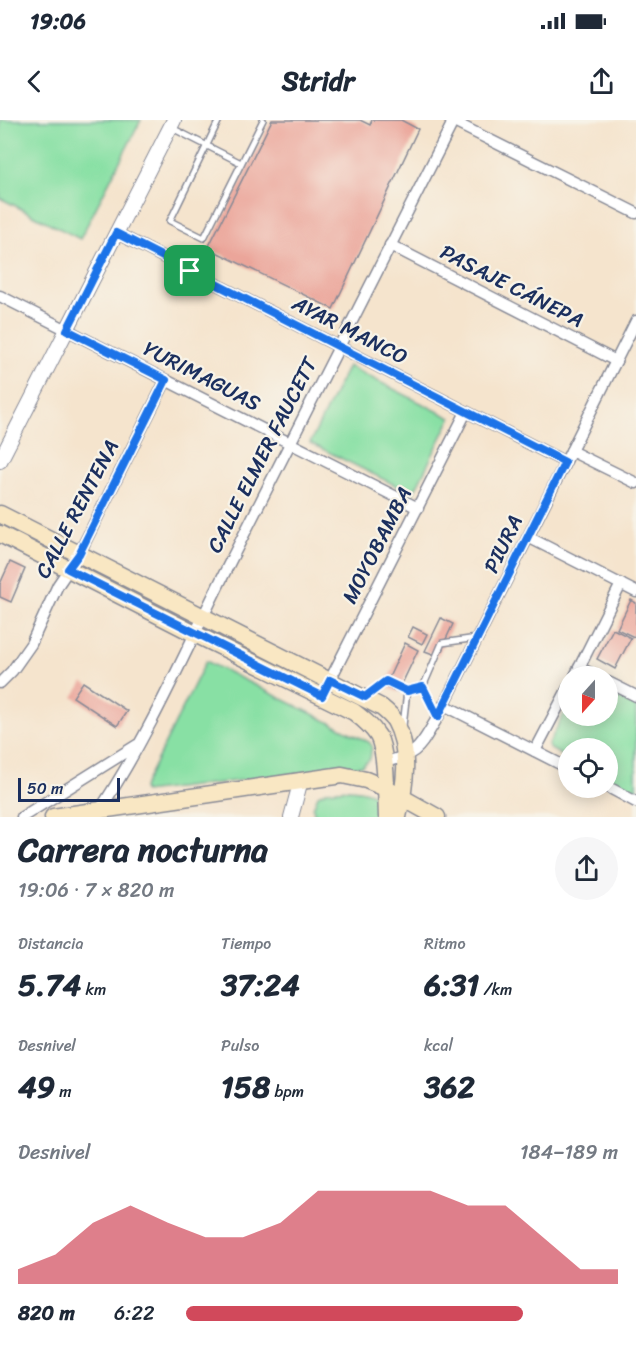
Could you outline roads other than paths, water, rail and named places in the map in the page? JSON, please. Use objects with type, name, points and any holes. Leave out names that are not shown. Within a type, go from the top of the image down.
[{"type":"main road","points":[[0,514],[381,707],[394,719],[402,740],[405,758],[405,783],[398,817]]},
{"type":"main road","points":[[0,534],[354,712],[369,724],[383,748],[387,817]]},
{"type":"main road","points":[[53,817],[98,813],[342,775],[366,780],[385,788],[437,817]]},
{"type":"street","points":[[452,120],[636,213]]},
{"type":"street","name":"CALLE ELMER FAUCETT","points":[[98,813],[140,744],[452,120]]},
{"type":"street","points":[[0,461],[172,124]]},
{"type":"street","name":"AYAR MANCO","points":[[116,233],[565,462]]},
{"type":"street","name":"PASAJE CÁNEPA","points":[[390,245],[616,361]]},
{"type":"street","name":"YURIMAGUAS","points":[[0,296],[417,508]]},
{"type":"street","name":"PIURA","points":[[405,758],[417,751],[438,717],[636,321]]},
{"type":"street","name":"CALLE RENTENA","points":[[0,683],[12,671],[31,644],[166,380]]},
{"type":"street","name":"MOYOBAMBA","points":[[322,696],[466,412]]},
{"type":"street","points":[[571,451],[636,483]]},
{"type":"street","points":[[528,537],[636,592]]},
{"type":"street","points":[[580,666],[621,584]]},
{"type":"street","points":[[618,687],[636,696]]},
{"type":"street","points":[[444,705],[558,763]]},
{"type":"street","points":[[536,751],[558,708]]},
{"type":"street","points":[[22,817],[140,744]]},
{"type":"street","points":[[384,762],[405,758]]},
{"type":"street","points":[[291,817],[301,780]]},
{"type":"street","points":[[618,792],[636,802]]},
{"type":"lane","points":[[219,120],[170,221],[204,238],[263,120]]},
{"type":"lane","points":[[172,124],[207,146],[241,163]]},
{"type":"lane","points":[[438,717],[423,687],[442,643],[478,637]]},
{"type":"lane","points":[[365,697],[386,681],[407,691],[423,687]]},
{"type":"lane","points":[[402,740],[407,691]]}]
